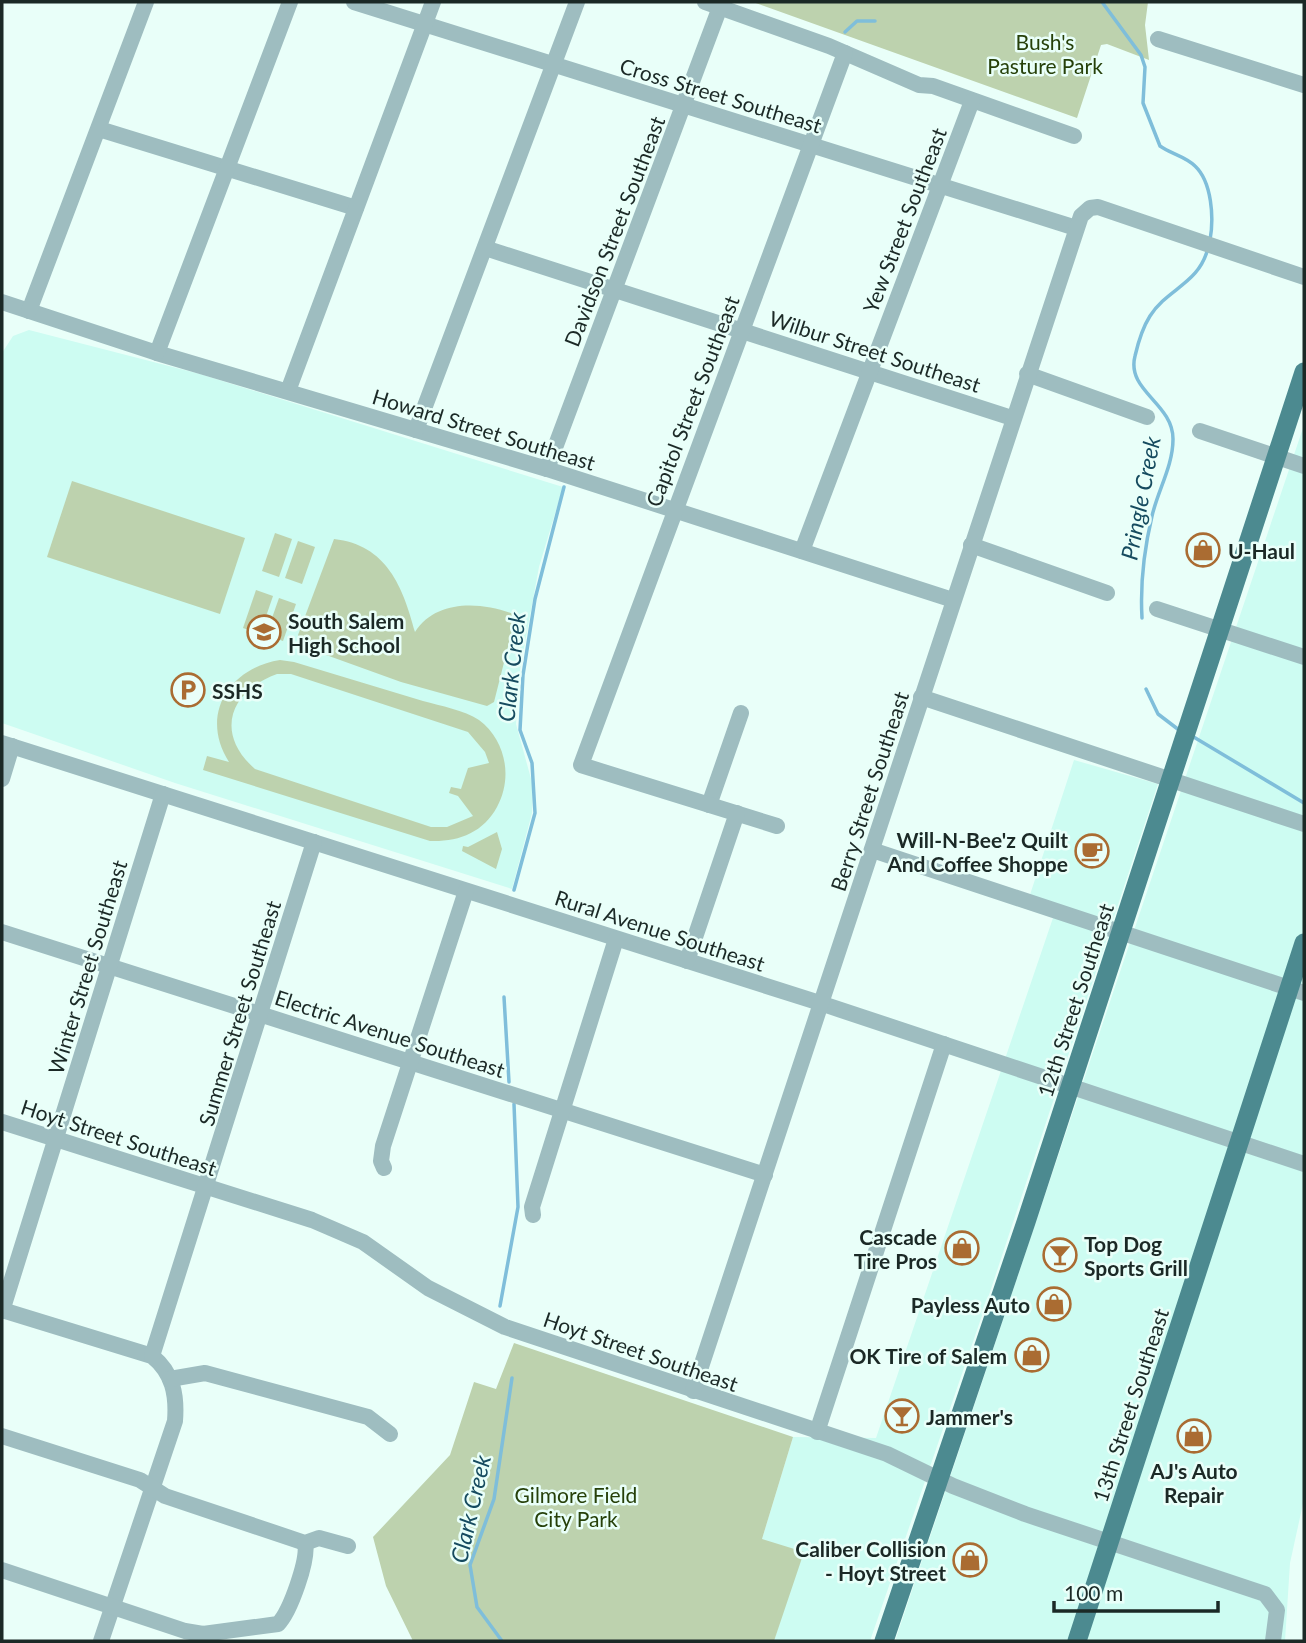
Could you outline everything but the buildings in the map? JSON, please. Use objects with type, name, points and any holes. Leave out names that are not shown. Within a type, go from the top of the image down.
[{"type":"main road","name":"12th Street Southeast","points":[[884,1641],[941,1480],[1304,372]]},
{"type":"main road","name":"13th Street Southeast","points":[[1077,1641],[1239,1142],[1297,990],[1304,943]]},
{"type":"street","points":[[29,311],[146,2]]},
{"type":"street","points":[[157,353],[290,2]]},
{"type":"street","name":"Cross Street Southeast","points":[[354,2],[1076,228]]},
{"type":"street","points":[[288,391],[433,2]]},
{"type":"street","points":[[416,430],[577,2]]},
{"type":"street","points":[[712,5],[845,53],[919,85],[933,86],[1074,136]]},
{"type":"street","name":"Davidson Street Southeast","points":[[547,469],[684,105],[712,5]]},
{"type":"street","points":[[1158,38],[1304,85]]},
{"type":"street","name":"Capitol Street Southeast","points":[[709,805],[581,765],[673,510],[845,53]]},
{"type":"street","name":"Yew Street Southeast","points":[[802,551],[972,101]]},
{"type":"street","points":[[99,129],[356,208]]},
{"type":"street","name":"Berry Street Southeast","points":[[693,1391],[1012,418],[1076,228],[1085,211],[1098,207],[1304,277]]},
{"type":"street","name":"Wilbur Street Southeast","points":[[485,248],[1012,418]]},
{"type":"street","name":"Howard Street Southeast","points":[[2,302],[157,353],[547,469],[953,600]]},
{"type":"street","points":[[1027,374],[1147,417]]},
{"type":"street","points":[[1200,431],[1304,466]]},
{"type":"street","points":[[971,545],[1107,593]]},
{"type":"street","points":[[1157,609],[1304,657]]},
{"type":"street","points":[[921,698],[1304,824]]},
{"type":"street","points":[[741,713],[709,805],[777,826]]},
{"type":"street","points":[[2,779],[7,745]]},
{"type":"street","name":"Rural Avenue Southeast","points":[[7,745],[820,1003],[1304,1164]]},
{"type":"street","name":"Winter Street Southeast","points":[[2,1311],[163,794]]},
{"type":"street","points":[[687,961],[737,813]]},
{"type":"street","name":"Summer Street Southeast","points":[[152,1356],[314,842]]},
{"type":"street","points":[[872,850],[1297,990]]},
{"type":"street","points":[[384,1168],[381,1161],[383,1146],[466,891]]},
{"type":"street","name":"Electric Avenue Southeast","points":[[2,932],[765,1175]]},
{"type":"street","points":[[533,1215],[532,1208],[561,1110],[616,939]]},
{"type":"street","points":[[817,1432],[944,1044]]},
{"type":"street","name":"Hoyt Street Southeast","points":[[2,1122],[312,1220],[352,1237],[396,1262],[428,1287],[483,1318],[693,1391],[887,1454],[941,1480],[1025,1514],[1253,1589],[1265,1594],[1275,1604],[1277,1619],[1273,1641]]},
{"type":"street","points":[[2,1311],[152,1356],[170,1379],[176,1397],[175,1421],[101,1641]]},
{"type":"street","points":[[170,1379],[205,1373],[368,1417],[390,1434]]},
{"type":"street","points":[[2,1436],[140,1480],[153,1489],[305,1543],[319,1538],[348,1546]]},
{"type":"street","points":[[2,1570],[193,1633],[278,1624],[288,1612],[305,1556],[305,1543]]},
{"type":"shaded area","name":"South Salem High School","points":[[29,330],[200,374],[563,487],[539,567],[520,670],[516,724],[533,786],[532,813],[512,889],[175,783],[2,723],[2,353],[13,336]]},
{"type":"shaded area","points":[[1304,425],[1304,1499],[1290,1563],[1285,1641],[895,1641]]},
{"type":"shaded area","points":[[1074,760],[1158,784],[987,1301],[870,1641],[774,1641],[782,1615],[762,1539],[793,1437],[876,1438],[1054,915],[1026,907]]},
{"type":"green space","name":"Bush's Pasture Park","points":[[753,2],[1148,2],[1145,25],[1149,60],[1107,44],[1101,45],[1077,118]]},
{"type":"green space","points":[[72,481],[245,538],[220,614],[47,557]]},
{"type":"green space","points":[[275,533],[292,539],[279,577],[262,571]]},
{"type":"green space","points":[[334,539],[352,543],[380,559],[398,584],[415,632],[424,621],[448,608],[490,607],[516,615],[494,702],[487,706],[401,682],[304,647],[298,635]]},
{"type":"green space","points":[[298,541],[315,547],[302,584],[285,578]]},
{"type":"green space","points":[[256,590],[273,596],[260,634],[243,628]]},
{"type":"green space","points":[[279,598],[296,604],[283,641],[266,635]]},
{"type":"green space","points":[[280,660],[294,662],[459,711],[479,720],[495,738],[504,760],[505,784],[497,807],[485,823],[469,834],[450,840],[430,841],[203,770],[207,756],[229,762],[220,744],[217,727],[224,696],[246,673]],"holes":[[[277,674],[291,674],[468,732],[485,752],[489,763],[468,768],[461,789],[451,787],[449,793],[458,796],[473,816],[447,827],[431,827],[255,769],[242,755],[235,741],[233,714],[248,691],[261,681]]]},
{"type":"green space","points":[[497,832],[502,849],[496,869],[462,851],[463,846],[468,847]]},
{"type":"green space","name":"Gilmore Field City Park","points":[[514,1343],[793,1437],[762,1539],[804,1552],[774,1641],[413,1641],[386,1586],[373,1537],[450,1455],[474,1382],[496,1389]]},
{"type":"waterway","name":"Pringle Creek","points":[[1102,2],[1141,55],[1145,67],[1143,103],[1160,146],[1195,166],[1205,181],[1212,221],[1210,240]]},
{"type":"waterway","name":"Clark Creek","points":[[845,32],[857,21],[875,21]]},
{"type":"waterway","name":"Pringle Creek","points":[[1142,618],[1142,579],[1147,541],[1155,506],[1171,459],[1173,439],[1166,416],[1137,379],[1135,356],[1150,316],[1198,270],[1208,248]]},
{"type":"waterway","name":"Clark Creek","points":[[514,890],[535,813],[532,763],[520,730],[523,675],[535,599],[564,487]]},
{"type":"waterway","name":"Pringle Creek","points":[[1146,689],[1158,714],[1179,730]]},
{"type":"waterway","name":"Pringle Creek","points":[[1192,736],[1304,803]]},
{"type":"waterway","name":"Clark Creek","points":[[504,997],[509,1082]]},
{"type":"waterway","name":"Clark Creek","points":[[500,1306],[518,1207],[514,1104]]},
{"type":"waterway","name":"Clark Creek","points":[[502,1641],[477,1607],[470,1565],[494,1499],[512,1378]]},
{"type":"place","name":"U-Haul","points":[[1203,550]]},
{"type":"place","name":"South Salem High School","points":[[264,632]]},
{"type":"place","name":"SSHS","points":[[188,690]]},
{"type":"place","name":"Will-N-Bee'z Quilt And Coffee Shoppe","points":[[1092,851]]},
{"type":"place","name":"Cascade Tire Pros","points":[[962,1248]]},
{"type":"place","name":"Top Dog Sports Grill","points":[[1060,1255]]},
{"type":"place","name":"Payless Auto","points":[[1054,1304]]},
{"type":"place","name":"OK Tire of Salem","points":[[1032,1355]]},
{"type":"place","name":"Jammer's","points":[[902,1416]]},
{"type":"place","name":"AJ's Auto Repair","points":[[1194,1436]]},
{"type":"place","name":"Caliber Collision - Hoyt Street","points":[[970,1560]]}]
